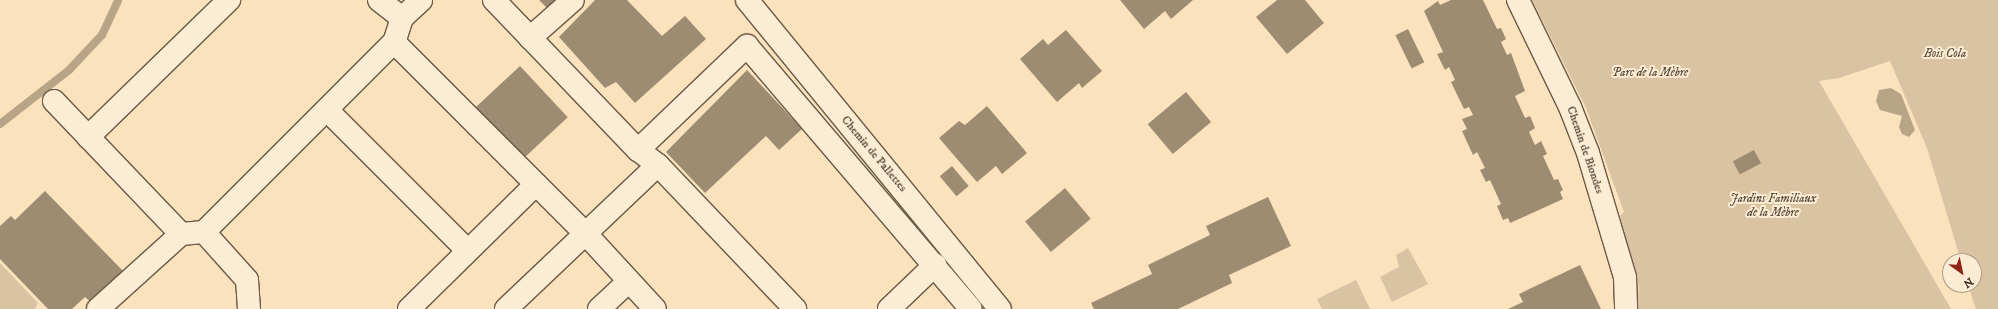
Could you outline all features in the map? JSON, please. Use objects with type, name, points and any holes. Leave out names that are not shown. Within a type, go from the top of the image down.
[{"type":"street","points":[[88,137],[229,0]]},
{"type":"street","points":[[379,0],[402,18]]},
{"type":"street","points":[[98,309],[181,234],[204,232],[394,42],[402,18],[421,0]]},
{"type":"street","points":[[494,0],[638,150],[658,165],[795,309]]},
{"type":"street","points":[[530,38],[573,0]]},
{"type":"street","name":"Chemin de Pallettes","points":[[748,0],[1000,309]]},
{"type":"street","name":"Chemin de Biondes","points":[[1518,0],[1570,107],[1588,153],[1625,277],[1626,309]]},
{"type":"street","points":[[638,150],[768,25]]},
{"type":"street","points":[[394,42],[585,233],[655,309]]},
{"type":"street","points":[[746,46],[971,309]]},
{"type":"street","points":[[54,101],[181,234]]},
{"type":"street","points":[[327,110],[468,251]]},
{"type":"street","points":[[506,309],[658,165]]},
{"type":"street","points":[[409,309],[536,184]]},
{"type":"street","points":[[204,232],[247,280],[249,309]]},
{"type":"street","points":[[889,309],[935,266]]},
{"type":"street","points":[[599,309],[629,280]]},
{"type":"green space","points":[[1532,0],[1998,0],[1998,309],[1976,309],[1971,293],[1982,293],[1982,253],[1959,253],[1927,148],[1890,61],[1839,78],[1819,81],[1951,309],[1637,309],[1639,287],[1620,216],[1624,212],[1586,108]]},
{"type":"green space","points":[[1408,248],[1428,284],[1392,302],[1380,277],[1399,267],[1396,255]]},
{"type":"green space","points":[[0,263],[38,303],[35,309],[0,309]]},
{"type":"green space","points":[[1356,280],[1370,309],[1322,309],[1317,299]]},
{"type":"shaded area","points":[[1891,88],[1901,94],[1915,130],[1909,137],[1902,134],[1899,127],[1902,116],[1880,110],[1876,101],[1879,90]]},
{"type":"building","points":[[539,0],[558,0],[548,9]]},
{"type":"building","points":[[595,0],[627,0],[662,36],[685,16],[706,39],[635,103],[616,82],[605,88],[559,37]]},
{"type":"building","points":[[1120,0],[1193,0],[1171,19],[1165,11],[1144,29]]},
{"type":"building","points":[[1277,0],[1305,0],[1324,23],[1287,54],[1256,17]]},
{"type":"building","points":[[1451,0],[1483,0],[1497,29],[1501,28],[1506,39],[1501,42],[1507,55],[1511,53],[1525,91],[1515,96],[1525,118],[1530,116],[1535,128],[1529,132],[1535,145],[1541,141],[1547,154],[1543,156],[1554,180],[1558,179],[1563,190],[1560,192],[1563,199],[1510,223],[1508,218],[1503,220],[1497,206],[1501,204],[1490,180],[1486,182],[1480,170],[1485,168],[1477,152],[1473,155],[1462,131],[1467,129],[1462,119],[1473,115],[1469,107],[1464,109],[1451,82],[1455,80],[1449,67],[1445,70],[1437,54],[1443,52],[1424,11],[1438,1],[1440,5]]},
{"type":"building","points":[[1408,29],[1424,62],[1412,68],[1395,35]]},
{"type":"building","points":[[1066,30],[1102,71],[1082,88],[1079,83],[1057,102],[1020,59],[1043,39],[1048,45]]},
{"type":"building","points":[[520,66],[568,117],[522,159],[475,108]]},
{"type":"building","points":[[747,70],[802,129],[779,150],[766,136],[705,193],[666,152]]},
{"type":"building","points":[[1186,92],[1211,122],[1173,154],[1148,124]]},
{"type":"building","points":[[987,106],[1027,153],[1002,174],[996,166],[977,182],[939,138],[959,121],[965,125]]},
{"type":"building","points":[[1754,150],[1761,163],[1740,175],[1733,161]]},
{"type":"building","points":[[952,166],[969,186],[956,196],[940,176]]},
{"type":"building","points":[[1065,188],[1091,219],[1051,252],[1025,221]]},
{"type":"building","points":[[45,191],[124,272],[92,303],[85,297],[72,309],[48,309],[0,259],[0,226],[11,216],[15,220]]},
{"type":"building","points":[[1268,197],[1291,246],[1229,275],[1232,283],[1178,309],[1094,309],[1091,303],[1152,274],[1148,265],[1210,235],[1206,226]]},
{"type":"building","points":[[1580,265],[1601,309],[1508,309],[1523,302],[1519,294]]},
{"type":"waterway","points":[[0,124],[69,70],[102,35],[118,0]]},
{"type":"park label","name":"Bois Cola","points":[[1945,54]]},
{"type":"park label","name":"Parc de la Mèbre","points":[[1650,73]]},
{"type":"park label","name":"Jardins Familiaux de la Mèbre","points":[[1773,206]]}]
